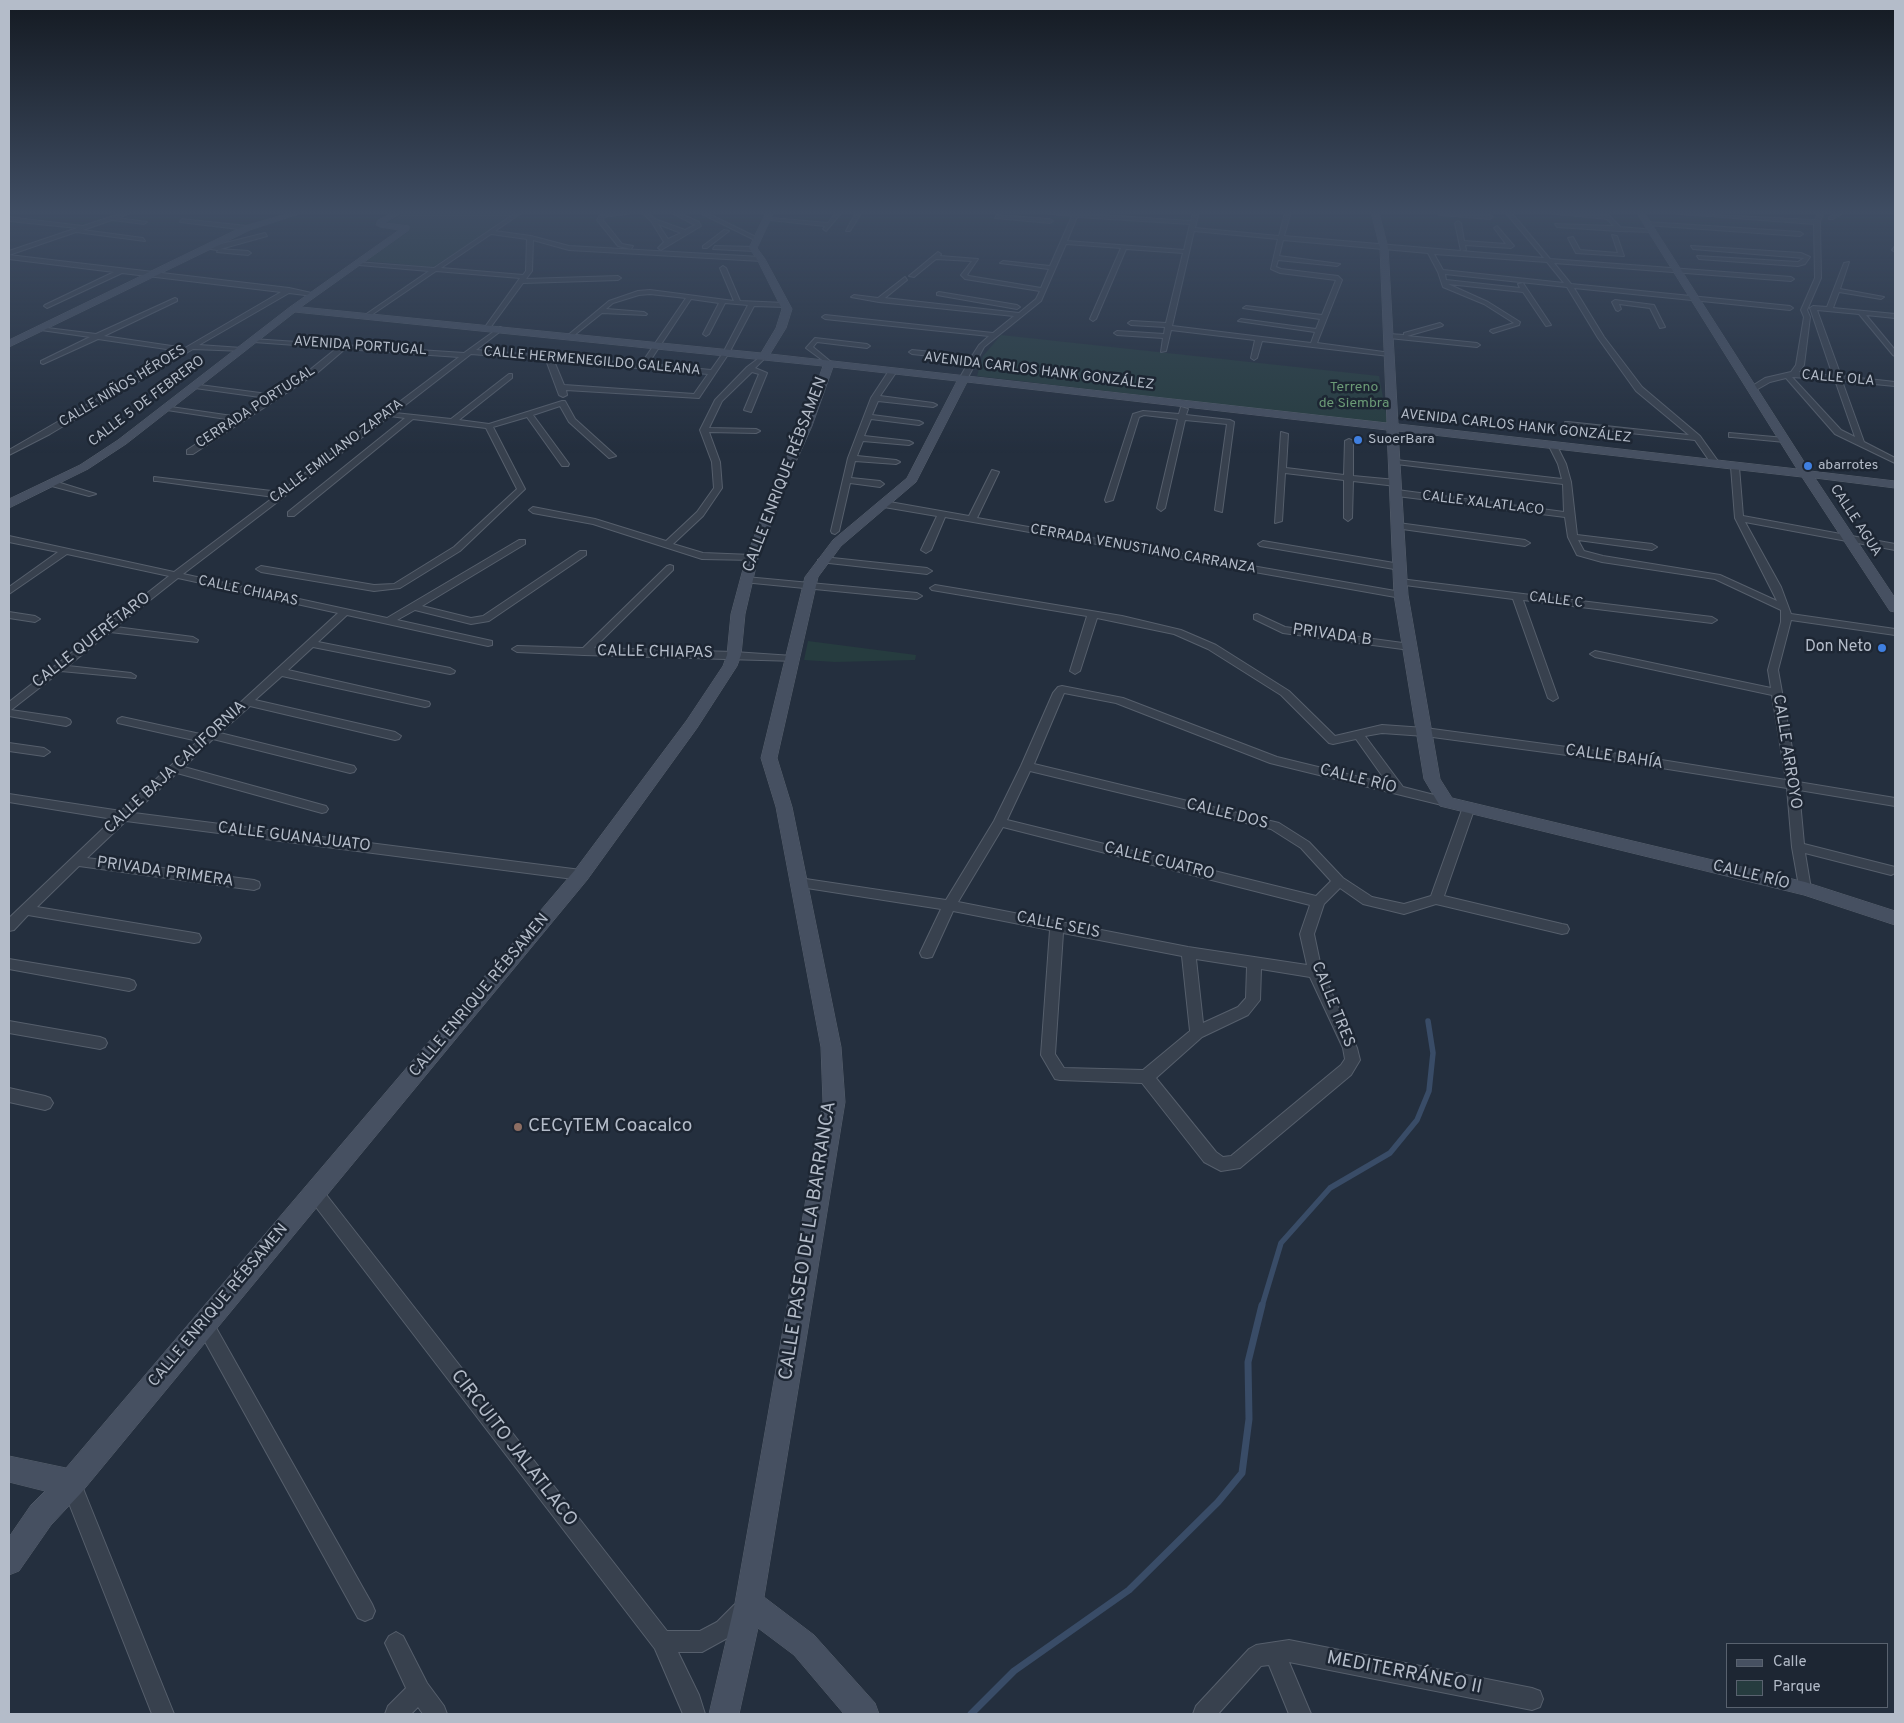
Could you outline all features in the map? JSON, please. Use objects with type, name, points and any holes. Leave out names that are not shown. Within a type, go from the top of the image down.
[{"type":"street","points":[[47,306],[75,292]]},
{"type":"street","points":[[9,344],[114,292]]},
{"type":"street","name":"CALLE NIÑOS HÉROES","points":[[9,453],[285,292]]},
{"type":"street","points":[[303,292],[313,294]]},
{"type":"street","points":[[368,315],[401,292]]},
{"type":"street","points":[[488,328],[513,292]]},
{"type":"street","points":[[570,336],[612,302],[645,292]]},
{"type":"street","points":[[653,292],[723,302],[785,305]]},
{"type":"street","points":[[733,292],[738,303]]},
{"type":"street","points":[[667,545],[700,514],[718,488],[716,462],[704,430],[719,400],[763,357],[781,328],[787,309],[778,292]]},
{"type":"street","points":[[879,300],[889,292]]},
{"type":"street","points":[[963,379],[981,346],[1029,309],[1039,300],[1043,292]]},
{"type":"street","points":[[1092,319],[1104,292]]},
{"type":"street","points":[[1163,351],[1178,292]]},
{"type":"street","points":[[1313,345],[1334,292]]},
{"type":"street","points":[[1389,292],[1394,336],[1389,354],[1401,588],[1432,779],[1446,802]]},
{"type":"street","points":[[1460,292],[1486,303],[1517,322],[1516,324],[1493,331]]},
{"type":"street","points":[[1485,292],[1488,301],[1486,303]]},
{"type":"street","points":[[1527,292],[1548,325]]},
{"type":"street","points":[[1574,292],[1601,338],[1639,389],[1697,438],[1716,464]]},
{"type":"street","points":[[1627,292],[1632,303]]},
{"type":"street","points":[[1640,292],[1790,308]]},
{"type":"street","name":"CALLE AGUA","points":[[1691,292],[1847,538],[1895,608]]},
{"type":"street","points":[[1812,292],[1804,310],[1807,317],[1800,365],[1791,375],[1838,432],[1895,461]]},
{"type":"street","points":[[1830,308],[1835,292]]},
{"type":"street","points":[[1851,292],[1881,297]]},
{"type":"street","points":[[293,309],[313,294]]},
{"type":"street","points":[[926,305],[939,294],[1029,309]]},
{"type":"street","points":[[854,297],[1021,315]]},
{"type":"street","points":[[643,366],[689,298]]},
{"type":"street","points":[[43,362],[174,300]]},
{"type":"street","points":[[706,334],[723,302]]},
{"type":"street","points":[[975,310],[984,302]]},
{"type":"street","points":[[1618,309],[1615,302],[1652,306],[1662,327]]},
{"type":"street","points":[[561,388],[696,396],[726,353],[752,304]]},
{"type":"street","points":[[1861,444],[1814,307],[1895,316]]},
{"type":"street","points":[[1246,308],[1324,317]]},
{"type":"street","name":"AVENIDA CARLOS HANK GONZÁLEZ","points":[[293,309],[368,315],[829,363],[1895,484]]},
{"type":"street","name":"CALLE 5 DE FEBRERO","points":[[9,504],[84,467],[122,442],[293,309]]},
{"type":"street","points":[[600,311],[644,314]]},
{"type":"street","points":[[1860,312],[1895,354]]},
{"type":"street","points":[[825,317],[994,335]]},
{"type":"street","points":[[1241,321],[1319,331]]},
{"type":"street","points":[[1131,323],[1389,354]]},
{"type":"street","points":[[1394,336],[1440,325]]},
{"type":"street","points":[[41,328],[187,349],[242,350]]},
{"type":"street","name":"CALLE EMILIANO ZAPATA","points":[[175,576],[500,329]]},
{"type":"street","points":[[1117,333],[1166,336]]},
{"type":"street","points":[[1394,336],[1477,345]]},
{"type":"street","points":[[1254,358],[1259,339]]},
{"type":"street","name":"AVENIDA PORTUGAL","points":[[254,340],[467,353]]},
{"type":"street","points":[[829,363],[809,348],[816,340],[867,346]]},
{"type":"street","name":"CERRADA PORTUGAL","points":[[190,452],[314,371],[344,346]]},
{"type":"street","points":[[912,352],[973,358]]},
{"type":"street","name":"CALLE HERMENEGILDO GALEANA","points":[[467,353],[714,372]]},
{"type":"street","points":[[549,358],[563,392],[562,402],[572,420],[612,456]]},
{"type":"street","name":"CALLE ENRIQUE RÉBSAMEN","points":[[9,1561],[41,1515],[71,1483],[204,1322],[315,1193],[581,875],[692,724],[730,666],[734,655],[738,614],[752,558],[781,482],[806,426],[829,363]]},
{"type":"street","points":[[748,410],[763,373],[750,369]]},
{"type":"street","points":[[835,531],[852,458],[869,417],[874,398],[893,370]]},
{"type":"street","name":"CALLE OLA","points":[[1753,388],[1768,380],[1791,375],[1895,384]]},
{"type":"street","points":[[452,422],[509,376]]},
{"type":"street","name":"CALLE PASEO DE LA BARRANCA","points":[[724,1714],[750,1603],[834,1102],[831,1047],[784,807],[769,758],[809,585],[823,560],[882,494],[912,480],[963,379]]},
{"type":"street","points":[[195,386],[260,395]]},
{"type":"street","points":[[874,398],[933,405]]},
{"type":"street","points":[[388,414],[489,426],[562,402]]},
{"type":"street","points":[[1161,508],[1185,404]]},
{"type":"street","points":[[167,408],[240,419]]},
{"type":"street","points":[[528,413],[565,464]]},
{"type":"street","points":[[1109,500],[1138,414],[1225,421],[1231,425],[1219,510]]},
{"type":"street","points":[[291,514],[411,417]]},
{"type":"street","points":[[869,417],[919,423]]},
{"type":"street","points":[[1568,424],[1697,438]]},
{"type":"street","points":[[261,569],[374,588],[386,588],[398,586],[457,549],[521,489],[489,426]]},
{"type":"street","points":[[704,430],[756,431]]},
{"type":"street","points":[[1278,522],[1284,434]]},
{"type":"street","points":[[1732,435],[1785,440]]},
{"type":"street","points":[[860,438],[909,443]]},
{"type":"street","points":[[1348,518],[1349,441]]},
{"type":"street","points":[[1553,446],[1562,464],[1567,482],[1572,537],[1580,553],[1602,559],[1717,577],[1786,612],[1895,632]]},
{"type":"street","points":[[852,458],[896,462]]},
{"type":"street","points":[[1396,462],[1567,482]]},
{"type":"street","points":[[1735,467],[1739,518],[1776,587],[1786,612]]},
{"type":"street","name":"CALLE XALATLACO","points":[[1282,470],[1349,477],[1396,488],[1569,515]]},
{"type":"street","points":[[972,519],[995,472]]},
{"type":"street","points":[[156,479],[281,495]]},
{"type":"street","name":"CERRADA VENUSTIANO CARRANZA","points":[[847,480],[942,514],[1401,588]]},
{"type":"street","points":[[51,483],[92,494]]},
{"type":"street","points":[[533,510],[595,522],[702,556],[752,558]]},
{"type":"street","points":[[926,550],[942,514]]},
{"type":"street","points":[[1739,518],[1895,547]]},
{"type":"street","points":[[1398,526],[1525,543]]},
{"type":"street","points":[[1572,537],[1652,547]]},
{"type":"street","name":"CALLE CHIAPAS","points":[[9,538],[64,552],[488,643]]},
{"type":"street","points":[[386,622],[522,542]]},
{"type":"street","points":[[1264,544],[1400,567]]},
{"type":"street","points":[[9,591],[64,552]]},
{"type":"street","points":[[412,606],[471,621],[486,619],[583,553]]},
{"type":"street","points":[[823,560],[928,571]]},
{"type":"street","points":[[584,652],[670,568]]},
{"type":"street","name":"CALLE QUERÉTARO","points":[[9,707],[175,576]]},
{"type":"street","points":[[746,580],[917,596]]},
{"type":"street","points":[[935,588],[1093,614],[1075,671]]},
{"type":"street","name":"CALLE C","points":[[1401,588],[1517,596],[1712,620]]},
{"type":"street","points":[[1517,596],[1553,698]]},
{"type":"street","name":"CALLE BAJA CALIFORNIA","points":[[9,926],[123,816],[345,612]]},
{"type":"street","name":"CALLE ARROYO","points":[[1786,612],[1773,670],[1793,786],[1798,847],[1805,889]]},
{"type":"street","name":"CALLE BAHÍA","points":[[1093,614],[1177,632],[1212,647],[1285,693],[1333,740],[1382,728],[1425,732],[1649,762],[1895,802]]},
{"type":"street","points":[[9,616],[35,619]]},
{"type":"street","name":"PRIVADA B","points":[[1257,617],[1283,630],[1410,647]]},
{"type":"street","points":[[107,629],[193,640]]},
{"type":"street","points":[[311,644],[450,671]]},
{"type":"street","name":"CALLE CHIAPAS","points":[[517,649],[793,658]]},
{"type":"street","points":[[1595,654],[1776,693]]},
{"type":"street","points":[[58,668],[131,676]]},
{"type":"street","points":[[280,672],[425,704]]},
{"type":"street","name":"CALLE RÍO","points":[[927,953],[949,904],[1000,822],[1027,766],[1058,693],[1062,689],[1119,700],[1274,760],[1805,889],[1895,918]]},
{"type":"street","points":[[248,702],[395,736]]},
{"type":"street","points":[[9,713],[66,722]]},
{"type":"street","points":[[122,721],[209,737],[350,769]]},
{"type":"street","points":[[1358,734],[1400,791]]},
{"type":"street","points":[[9,747],[44,752]]},
{"type":"street","name":"CALLE DOS","points":[[1027,766],[1275,826],[1304,845],[1340,881],[1368,901],[1404,909],[1436,899]]},
{"type":"street","points":[[176,768],[322,809]]},
{"type":"street","name":"CALLE GUANAJUATO","points":[[9,798],[123,816],[581,875]]},
{"type":"street","points":[[1469,808],[1436,899],[1562,929]]},
{"type":"street","name":"CALLE CUATRO","points":[[1000,822],[1318,902]]},
{"type":"street","points":[[1798,847],[1891,870]]},
{"type":"street","name":"PRIVADA PRIMERA","points":[[77,861],[254,885]]},
{"type":"street","name":"CALLE TRES","points":[[1146,1076],[1210,1157],[1220,1164],[1234,1163],[1346,1070],[1353,1060],[1350,1048],[1316,972],[1307,934],[1318,902],[1340,881]]},
{"type":"street","name":"CALLE SEIS","points":[[799,883],[949,904],[1188,952],[1316,972]]},
{"type":"street","points":[[26,910],[194,938]]},
{"type":"street","points":[[1057,926],[1048,1055],[1060,1074],[1146,1076],[1197,1033],[1243,1010],[1253,1000],[1254,961]]},
{"type":"street","points":[[1188,952],[1197,1033]]},
{"type":"street","points":[[9,964],[129,985]]},
{"type":"street","points":[[9,1027],[100,1044]]},
{"type":"street","points":[[9,1095],[45,1103]]},
{"type":"street","name":"CIRCUITO JALATLACO","points":[[315,1193],[662,1642],[691,1703],[694,1714]]},
{"type":"street","points":[[204,1322],[364,1611]]},
{"type":"street","points":[[9,1469],[71,1483],[163,1714]]},
{"type":"street","points":[[662,1642],[702,1641],[724,1629],[750,1603],[804,1645],[864,1714]]},
{"type":"street","points":[[396,1643],[419,1691],[436,1714]]},
{"type":"street","name":"MEDITERRÁNEO II","points":[[1204,1714],[1256,1656],[1288,1651],[1532,1699]]},
{"type":"street","points":[[1275,1653],[1300,1714]]},
{"type":"street","points":[[396,1714],[419,1691]]},
{"type":"green space","name":"Terreno de Siembra","points":[[1001,335],[1379,376],[1388,424],[977,376],[983,356]]},
{"type":"green space","points":[[808,641],[916,655],[915,660],[835,662],[804,660]]},
{"type":"waterway","points":[[1262,1306],[1281,1243],[1330,1188],[1390,1153],[1417,1120],[1429,1091],[1433,1053],[1428,1021]]},
{"type":"waterway","points":[[971,1714],[1014,1671],[1129,1590],[1218,1502],[1242,1473],[1249,1419],[1248,1362],[1262,1305]]},
{"type":"place","name":"SuoerBara","points":[[1358,440]]},
{"type":"place","name":"abarrotes","points":[[1808,466]]},
{"type":"place","name":"Don Neto","points":[[1882,648]]},
{"type":"place","name":"CECyTEM Coacalco","points":[[518,1127]]}]
